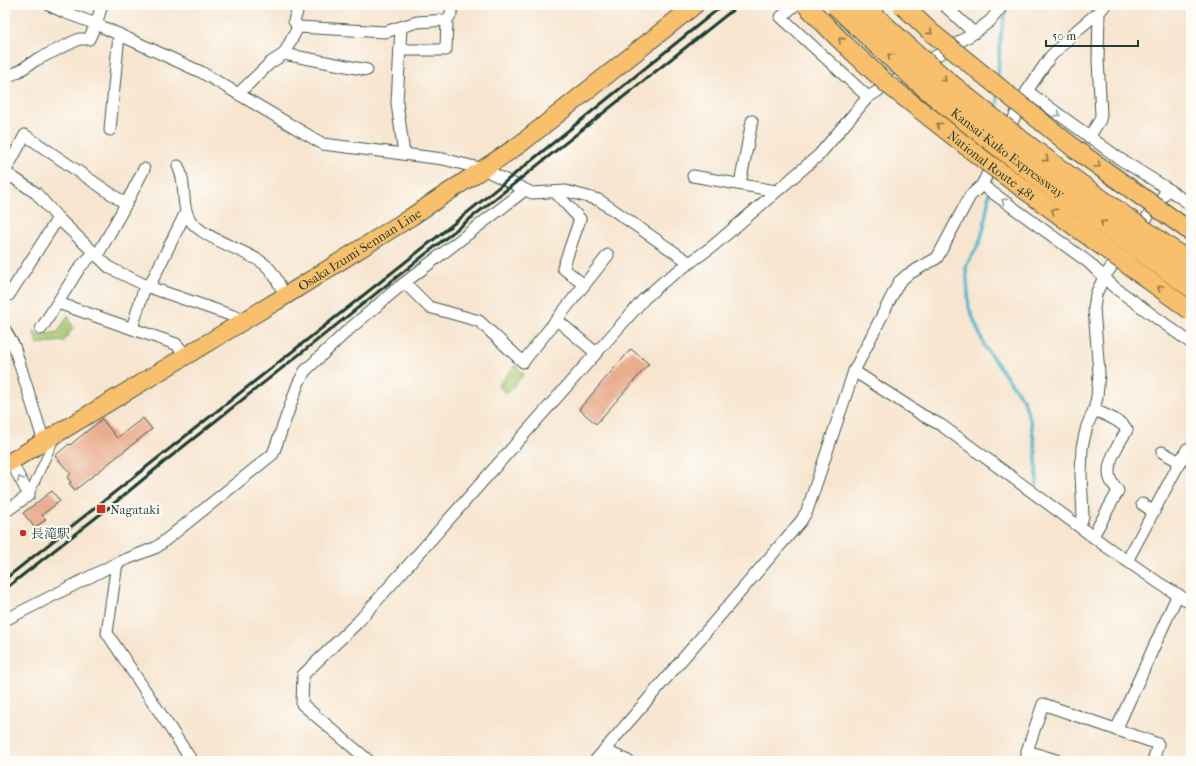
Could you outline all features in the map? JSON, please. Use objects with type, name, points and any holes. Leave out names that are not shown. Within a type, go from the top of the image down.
[{"type":"highway","name":"National Route 481","points":[[806,5],[838,38],[886,83],[985,161],[1191,311]]},
{"type":"highway","name":"Kansai-Kuko Expressway","points":[[836,5],[938,98],[995,143],[1191,287]]},
{"type":"highway","name":"Kansai-Kuko Expressway","points":[[863,5],[957,91],[1020,141],[1191,264]]},
{"type":"highway","points":[[902,5],[932,33],[1076,149],[1191,232]]},
{"type":"main road","name":"Osaka Izumi Sennan Line","points":[[8,463],[285,296],[483,170],[519,145],[695,5]]},
{"type":"street","points":[[49,5],[119,34],[200,72],[322,144],[443,159],[483,170],[532,193],[566,191],[599,200],[690,262]]},
{"type":"street","points":[[5,78],[36,60],[78,39],[89,39],[102,5]]},
{"type":"street","points":[[298,27],[294,20],[299,5]]},
{"type":"street","points":[[400,50],[446,50],[447,20],[451,14],[452,5]]},
{"type":"street","points":[[795,5],[781,17],[868,97]]},
{"type":"street","points":[[944,5],[974,33]]},
{"type":"street","points":[[369,761],[302,704],[303,675],[358,622],[644,299],[663,282],[713,246],[819,155],[868,97],[974,33],[990,21],[1003,5]]},
{"type":"street","points":[[595,761],[801,521],[807,511],[854,371],[899,282],[907,275],[937,258],[970,196],[982,185],[1027,91],[1050,57],[1102,8]]},
{"type":"street","points":[[1089,137],[1100,120],[1101,115],[1098,60],[1102,8]]},
{"type":"street","points":[[298,27],[385,32],[417,22],[447,20]]},
{"type":"street","points":[[238,94],[270,62],[284,54],[298,27]]},
{"type":"street","points":[[401,27],[397,103],[404,154]]},
{"type":"street","points":[[110,130],[119,34]]},
{"type":"street","points":[[284,54],[367,70]]},
{"type":"street","points":[[1027,91],[1120,160],[1168,189],[1191,205]]},
{"type":"street","points":[[740,184],[752,121]]},
{"type":"street","points":[[126,204],[25,135],[6,172],[36,193],[58,218],[110,268],[147,286],[245,320]]},
{"type":"street","points":[[178,166],[182,178],[184,204],[190,221],[200,230],[264,263],[273,273],[285,296]]},
{"type":"street","points":[[41,329],[80,267],[95,254],[126,204],[144,169]]},
{"type":"street","points":[[693,176],[776,191]]},
{"type":"street","points":[[982,185],[1088,262],[1114,287],[1191,343]]},
{"type":"street","points":[[1080,526],[1083,516],[1081,475],[1082,446],[1087,426],[1094,410],[1099,374],[1094,308],[1096,294],[1104,277],[1168,189]]},
{"type":"street","points":[[5,620],[118,563],[157,546],[273,454],[298,384],[305,371],[347,331],[405,283],[525,190]]},
{"type":"street","points":[[555,192],[580,220],[563,268],[584,286]]},
{"type":"street","points":[[132,328],[147,286],[186,212]]},
{"type":"street","points":[[9,295],[58,218]]},
{"type":"street","points":[[405,283],[429,307],[479,321],[524,362],[608,255]]},
{"type":"street","points":[[58,303],[176,344],[187,356]]},
{"type":"street","points":[[557,320],[596,353]]},
{"type":"street","points":[[5,330],[14,346],[50,438],[29,495],[5,512]]},
{"type":"street","points":[[854,371],[922,415],[941,425],[1127,561],[1191,603]]},
{"type":"street","points":[[1093,536],[1118,491],[1109,476],[1109,466],[1127,430],[1125,426],[1094,410]]},
{"type":"street","points":[[1127,561],[1187,449]]},
{"type":"street","points":[[1162,452],[1180,462]]},
{"type":"street","points":[[8,463],[29,495]]},
{"type":"street","points":[[1142,504],[1154,512]]},
{"type":"street","points":[[118,563],[107,633],[192,761]]},
{"type":"street","points":[[1116,730],[1178,594]]},
{"type":"street","points":[[1059,761],[1027,756],[1042,704],[1158,744],[1153,761]]},
{"type":"street","points":[[604,750],[628,761]]},
{"type":"green space","points":[[68,315],[73,328],[64,341],[36,344],[34,331],[41,335],[58,332]]},
{"type":"green space","points":[[515,365],[524,374],[507,394],[498,386]]},
{"type":"building","points":[[631,349],[649,364],[596,424],[579,409]]},
{"type":"building","points":[[143,418],[152,429],[75,490],[69,483],[71,482],[67,477],[71,474],[55,456],[102,419],[117,438]]},
{"type":"building","name":"長滝駅","points":[[52,491],[60,501],[42,515],[46,519],[35,528],[23,513]]},
{"type":"waterway","points":[[998,79],[1000,39],[1006,8]]},
{"type":"waterway","points":[[997,113],[998,95]]},
{"type":"waterway","points":[[992,175],[984,227],[979,244],[966,266],[969,308],[985,347],[1024,401],[1031,423],[1036,453],[1037,485]]},
{"type":"railway","points":[[5,579],[447,229],[723,5]]},
{"type":"railway","points":[[5,589],[739,5]]},
{"type":"place","name":"Nagataki","points":[[101,509]]},
{"type":"place","name":"長滝駅","points":[[23,533]]}]
